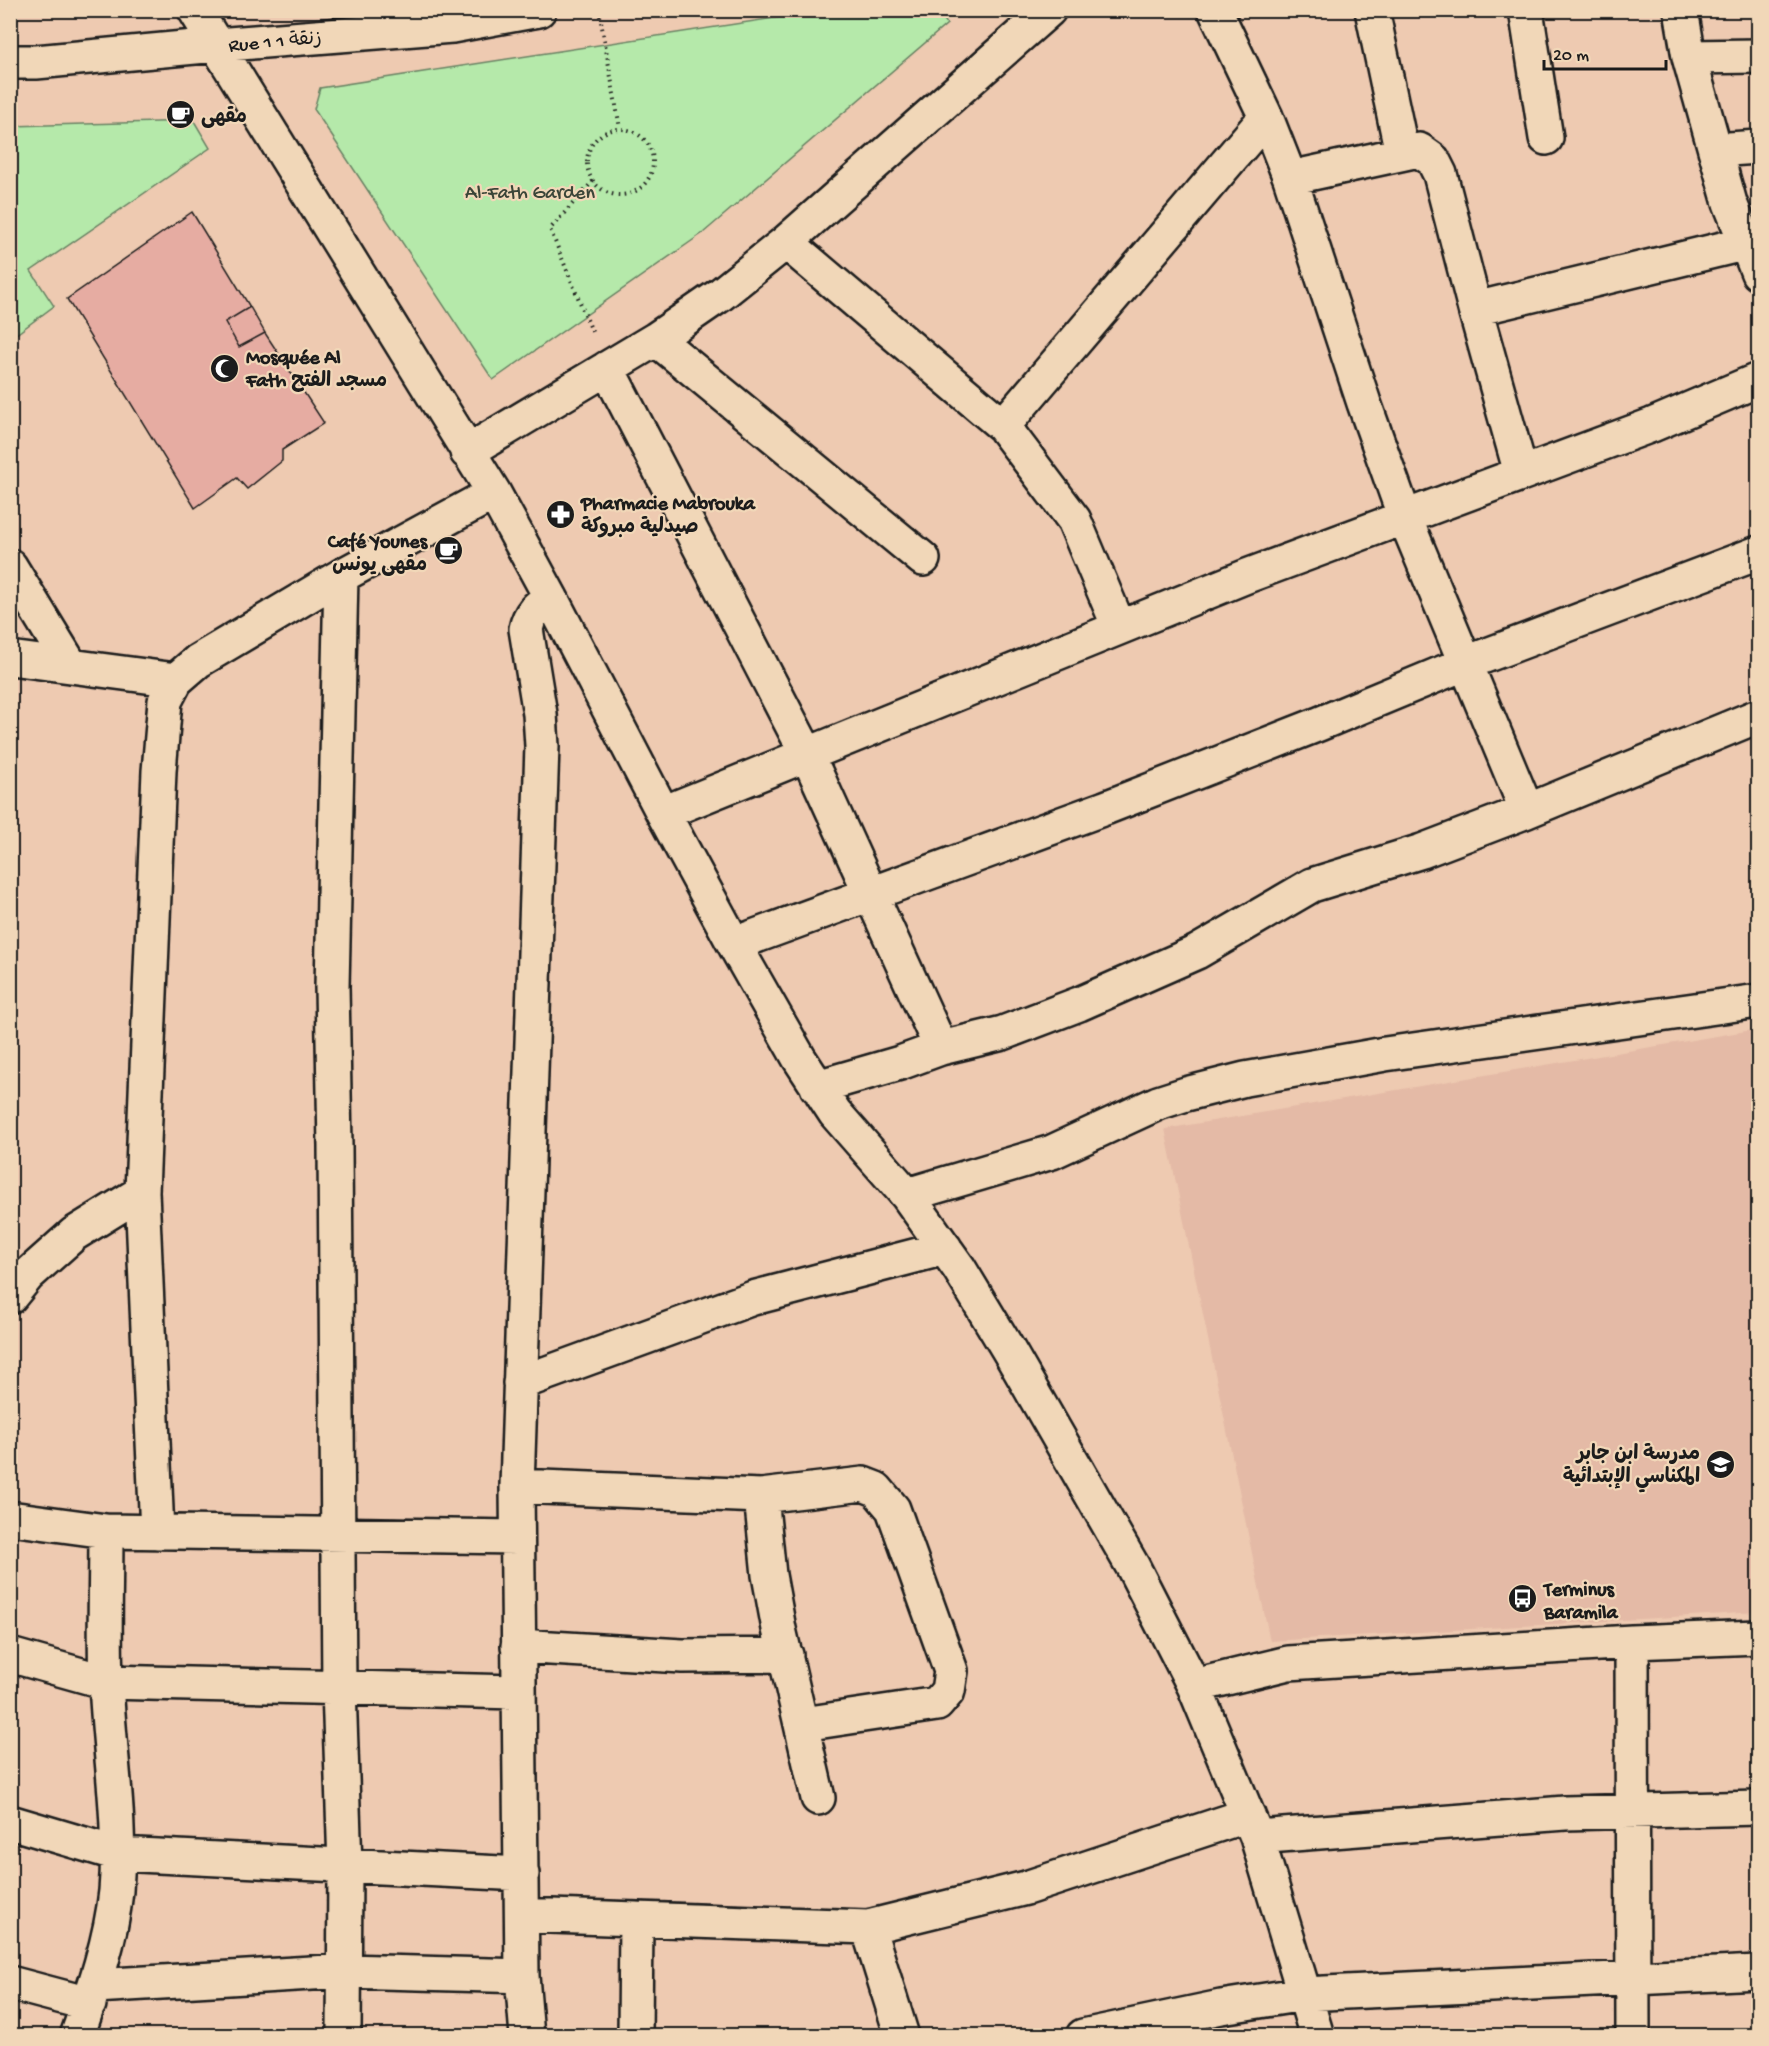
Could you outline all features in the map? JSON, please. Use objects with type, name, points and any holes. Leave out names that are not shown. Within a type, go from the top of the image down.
[{"type":"street","points":[[195,10],[494,493],[734,944],[817,1087],[835,1113],[907,1195],[959,1268],[1133,1567],[1194,1686],[1253,1826],[1317,2036]]},
{"type":"street","name":"Rue 1 زنقة 1","points":[[10,62],[36,62],[452,26],[539,10]]},
{"type":"street","points":[[467,452],[656,339],[720,295],[786,242],[1049,10]]},
{"type":"street","points":[[1215,10],[1266,117],[1290,178],[1364,403],[1405,518],[1527,811]]},
{"type":"street","points":[[1372,10],[1402,153]]},
{"type":"street","points":[[1526,10],[1546,138]]},
{"type":"street","points":[[1475,309],[1753,258],[1730,203],[1689,57],[1681,10]]},
{"type":"street","points":[[1689,57],[1758,56]]},
{"type":"street","points":[[1003,426],[1266,117]]},
{"type":"street","points":[[1715,150],[1758,147]]},
{"type":"street","points":[[1290,178],[1419,150],[1433,160],[1440,174],[1521,473]]},
{"type":"street","points":[[786,242],[1003,426],[1074,520],[1119,627]]},
{"type":"street","points":[[656,339],[923,559]]},
{"type":"street","points":[[607,368],[807,754],[941,1048]]},
{"type":"street","points":[[663,813],[1247,576],[1652,425],[1758,380]]},
{"type":"street","points":[[157,1532],[142,1192],[159,771],[165,701],[176,680],[198,661],[340,576],[494,493]]},
{"type":"street","points":[[734,944],[1105,808],[1319,724],[1466,663],[1758,552]]},
{"type":"street","points":[[10,566],[71,666]]},
{"type":"street","points":[[340,576],[332,987],[339,1689],[345,1866],[344,2036]]},
{"type":"street","points":[[527,2036],[522,1976],[516,1486],[542,746],[540,714],[526,629],[528,617],[541,603],[551,598]]},
{"type":"street","points":[[10,658],[176,680]]},
{"type":"street","points":[[817,1087],[900,1064],[941,1048],[1003,1033],[1079,1004],[1197,952],[1312,885],[1422,851],[1527,811],[1758,716]]},
{"type":"street","points":[[907,1195],[1052,1152],[1158,1103],[1245,1079],[1396,1052],[1758,1000]]},
{"type":"street","points":[[10,1298],[28,1275],[74,1234],[142,1192]]},
{"type":"street","points":[[520,1383],[753,1298],[945,1248]]},
{"type":"street","points":[[516,1486],[761,1496],[863,1484],[876,1489],[893,1509],[951,1671],[948,1691],[937,1704],[802,1724]]},
{"type":"street","points":[[761,1496],[769,1575],[819,1798]]},
{"type":"street","points":[[10,1518],[106,1531],[517,1537]]},
{"type":"street","points":[[77,2036],[92,1995],[116,1893],[118,1854],[106,1682],[106,1531]]},
{"type":"street","points":[[1194,1686],[1288,1663],[1632,1642],[1758,1637]]},
{"type":"street","points":[[1632,1642],[1633,2036]]},
{"type":"street","points":[[518,1646],[682,1656],[786,1655]]},
{"type":"street","points":[[10,1655],[106,1682],[519,1692]]},
{"type":"street","points":[[522,1915],[868,1927],[1026,1888],[1253,1826],[1486,1818],[1633,1810],[1758,1808]]},
{"type":"street","points":[[10,1822],[118,1854],[522,1874]]},
{"type":"street","points":[[634,2036],[636,1919]]},
{"type":"street","points":[[868,1927],[902,2036]]},
{"type":"street","points":[[10,1983],[92,1995],[345,1971],[522,1976]]},
{"type":"street","points":[[1083,2036],[1221,2007],[1304,1994],[1758,1972]]},
{"type":"path","points":[[599,10],[620,129]]},
{"type":"path","points":[[620,129],[638,133],[652,149],[654,160],[649,180],[632,193],[622,195],[601,189],[593,181],[588,171],[587,159],[589,149],[596,139],[604,132],[620,129]]},
{"type":"path","points":[[593,181],[550,229],[607,368]]},
{"type":"shaded area","points":[[1758,1029],[1758,1612],[1270,1641],[1165,1129]]},
{"type":"green space","name":"Al-Fath Garden","points":[[819,11],[939,11],[947,24],[703,233],[493,380],[314,109],[320,88]]},
{"type":"green space","points":[[194,121],[210,148],[31,271],[54,306],[11,338],[11,126]]},
{"type":"building","points":[[192,212],[250,307],[225,322],[239,347],[265,333],[324,423],[282,450],[282,461],[247,489],[237,478],[195,508],[67,299]]},
{"type":"building","points":[[250,307],[265,333],[239,347],[225,322]]},
{"type":"place","name":"مقهى","points":[[180,115]]},
{"type":"place","name":"Mosquée Al Fath مسجد الفتح","points":[[225,368]]},
{"type":"place","name":"Pharmacie Mabrouka صيدلية مبروكة","points":[[560,514]]},
{"type":"place","name":"Café Younes مقهى يونس","points":[[448,551]]},
{"type":"place","name":"مدرسة ابن جابر المكناسي الإبتدائية","points":[[1721,1464]]},
{"type":"place","name":"Terminus Baramila","points":[[1523,1599]]}]
